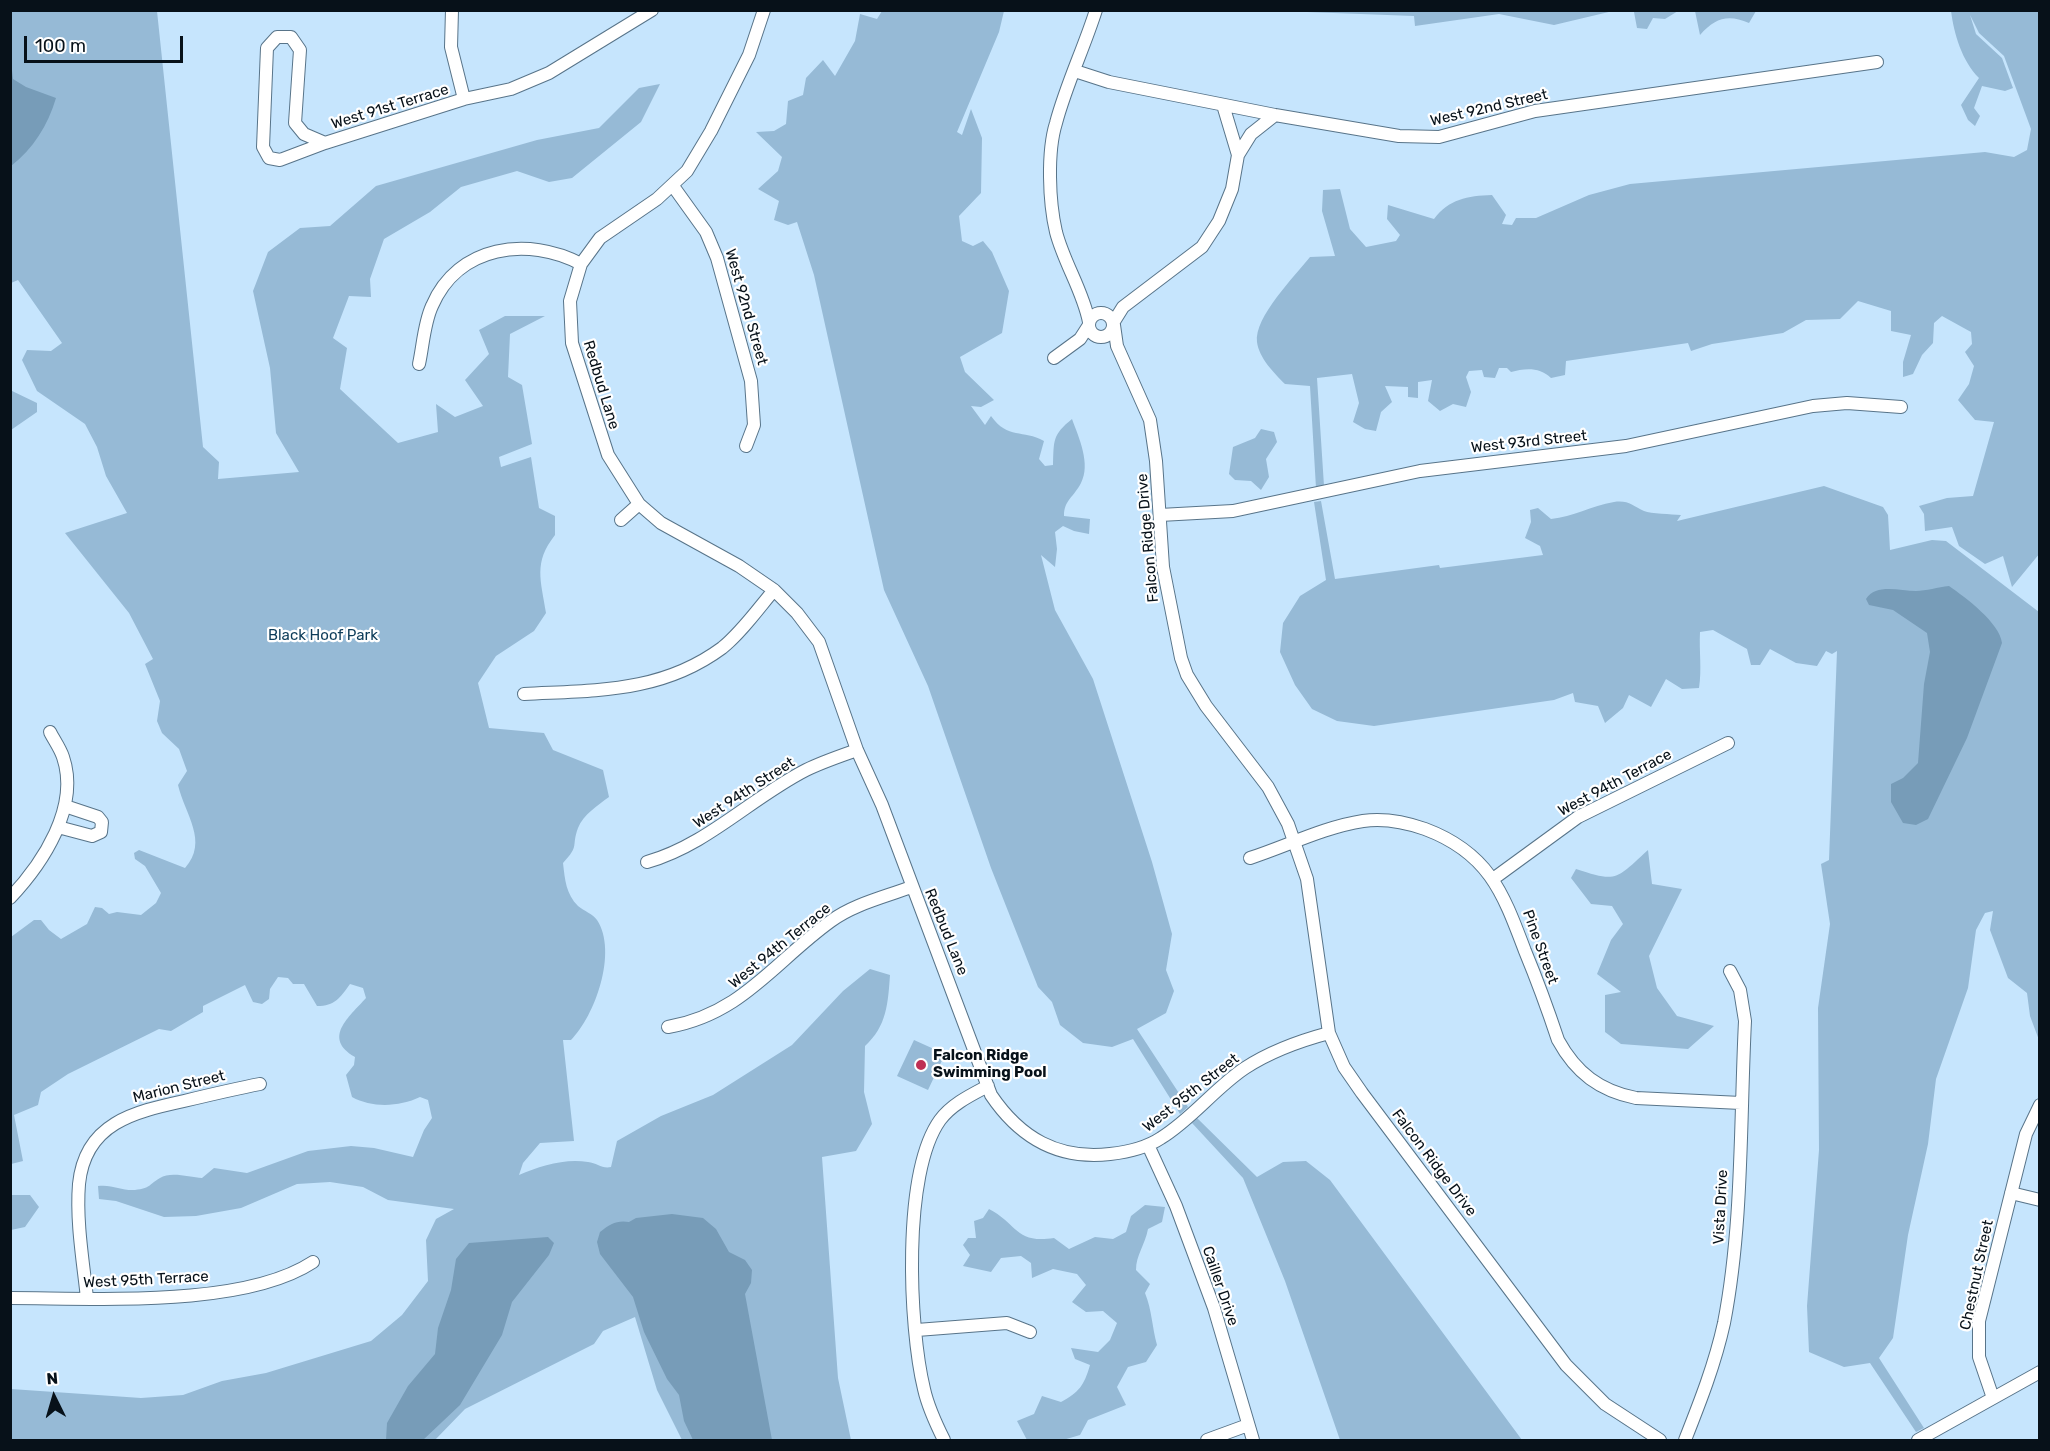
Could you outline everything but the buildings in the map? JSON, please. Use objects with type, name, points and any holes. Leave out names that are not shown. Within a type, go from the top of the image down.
[{"type":"street","name":"West 91st Terrace","points":[[452,10],[451,47],[464,99]]},
{"type":"street","name":"West 91st Terrace","points":[[325,143],[304,134],[295,123],[300,50],[291,38],[277,37],[267,48],[263,147],[265,154],[280,160],[325,143],[464,99],[511,89],[530,82],[652,10]]},
{"type":"street","points":[[1096,10],[1076,71],[1055,124],[1050,176],[1056,231],[1070,275],[1080,295],[1089,323],[1097,336],[1117,346]]},
{"type":"street","name":"Redbud Lane","points":[[761,11],[749,55],[711,131],[687,171],[673,186],[611,228],[600,238],[581,264],[570,301],[572,343],[608,455],[639,504],[661,523],[739,566],[774,590],[797,613],[819,642],[857,750],[882,805],[911,887],[988,1086]]},
{"type":"street","name":"West 92nd Street","points":[[1076,71],[1109,81],[1275,115],[1399,136],[1439,137],[1535,111],[1877,62]]},
{"type":"street","points":[[1223,105],[1238,155]]},
{"type":"street","points":[[1080,339],[1110,333],[1123,307],[1202,247],[1219,221],[1232,189],[1238,155],[1251,134],[1275,115]]},
{"type":"street","name":"West 92nd Street","points":[[673,186],[706,232],[717,258],[751,381],[755,407],[754,425],[747,446]]},
{"type":"street","points":[[419,364],[431,306],[453,276],[467,266],[500,250],[518,247],[555,251],[581,264]]},
{"type":"street","points":[[1080,295],[1108,314],[1113,324]]},
{"type":"street","points":[[1054,358],[1080,339],[1093,315],[1123,307]]},
{"type":"street","name":"Falcon Ridge Drive","points":[[1113,324],[1117,346],[1150,420],[1168,604],[1187,675],[1206,706],[1268,788],[1296,843],[1307,879],[1329,1033],[1344,1067],[1566,1365],[1605,1404],[1660,1440]]},
{"type":"street","name":"West 93rd Street","points":[[1160,515],[1233,512],[1420,471],[1626,446],[1813,406],[1847,403],[1901,407]]},
{"type":"street","points":[[621,520],[639,504]]},
{"type":"street","points":[[524,694],[628,688],[678,674],[723,647],[774,590]]},
{"type":"street","points":[[10,898],[38,864],[58,826],[65,807],[63,755],[50,732]]},
{"type":"street","name":"West 94th Terrace","points":[[1493,879],[1578,817],[1728,743]]},
{"type":"street","name":"West 94th Street","points":[[647,862],[669,856],[690,845],[805,770],[857,750]]},
{"type":"street","points":[[58,826],[92,837],[101,832],[102,822],[98,817],[65,807]]},
{"type":"street","name":"Pine Street","points":[[1296,843],[1348,824],[1394,821],[1423,828],[1452,842],[1468,853],[1493,879],[1517,922],[1558,1040],[1577,1068],[1604,1089],[1628,1096],[1741,1103]]},
{"type":"street","points":[[1250,858],[1296,843]]},
{"type":"street","name":"West 94th Terrace","points":[[668,1027],[688,1024],[729,1005],[754,988],[831,921],[850,910],[911,887]]},
{"type":"street","name":"Vista Drive","points":[[1685,1440],[1714,1362],[1730,1287],[1741,1103],[1744,1006],[1740,990],[1730,971]]},
{"type":"street","name":"West 95th Street","points":[[988,1086],[1008,1118],[1021,1131],[1049,1148],[1078,1155],[1118,1153],[1149,1145],[1175,1128],[1247,1067],[1292,1044],[1329,1033]]},
{"type":"street","name":"Marion Street","points":[[87,1298],[79,1184],[87,1157],[99,1137],[113,1124],[142,1110],[260,1084]]},
{"type":"street","points":[[944,1440],[923,1386],[912,1294],[911,1248],[916,1199],[926,1154],[940,1120],[963,1099],[988,1086]]},
{"type":"street","name":"Chestnut Street","points":[[1993,1398],[1979,1357],[1978,1330],[2026,1134],[2040,1105]]},
{"type":"street","name":"Cailler Drive","points":[[1149,1145],[1176,1206],[1214,1308],[1252,1440]]},
{"type":"street","points":[[2011,1193],[2040,1200]]},
{"type":"street","name":"West 95th Terrace","points":[[10,1298],[182,1296],[267,1284],[292,1275],[313,1262]]},
{"type":"street","points":[[917,1330],[1007,1323],[1030,1332]]},
{"type":"street","points":[[1918,1440],[2040,1372]]},
{"type":"street","points":[[1207,1440],[1248,1425]]},
{"type":"green space","points":[[1695,10],[1756,11],[1749,23],[1735,19],[1722,19],[1700,35]]},
{"type":"green space","name":"Black Hoof Park","points":[[11,11],[157,11],[203,447],[219,462],[218,479],[299,472],[276,433],[270,368],[253,291],[268,252],[300,228],[330,226],[376,186],[537,140],[599,128],[639,88],[660,84],[641,122],[572,178],[549,182],[517,171],[461,187],[430,212],[384,239],[370,279],[371,297],[349,296],[333,338],[347,348],[340,389],[398,443],[438,432],[436,404],[455,417],[483,406],[465,380],[489,354],[479,330],[505,316],[545,316],[510,334],[508,377],[522,385],[532,444],[499,457],[501,467],[531,457],[539,508],[555,516],[555,535],[544,554],[540,572],[546,613],[534,631],[496,656],[478,683],[489,728],[544,733],[553,750],[603,770],[609,797],[583,819],[576,834],[573,849],[563,863],[565,881],[571,897],[578,906],[597,920],[603,933],[605,949],[601,983],[588,1016],[571,1040],[563,1040],[574,1141],[540,1143],[523,1163],[519,1175],[544,1166],[570,1161],[611,1167],[617,1141],[661,1116],[713,1095],[792,1045],[843,991],[870,969],[890,975],[885,1014],[878,1030],[865,1046],[864,1092],[872,1124],[856,1151],[822,1157],[838,1378],[851,1440],[682,1440],[657,1390],[635,1317],[603,1331],[594,1344],[465,1409],[435,1440],[11,1440],[11,1389],[141,1398],[183,1395],[222,1381],[266,1373],[371,1341],[402,1315],[428,1281],[426,1240],[436,1219],[454,1209],[388,1200],[363,1187],[330,1182],[297,1184],[241,1208],[196,1216],[164,1217],[116,1201],[99,1199],[98,1186],[140,1189],[169,1175],[202,1178],[214,1168],[247,1173],[308,1151],[351,1146],[374,1148],[413,1157],[424,1130],[432,1118],[428,1100],[420,1097],[403,1103],[386,1105],[368,1103],[352,1097],[346,1075],[354,1065],[355,1057],[345,1050],[339,1035],[346,1020],[366,998],[363,988],[350,984],[336,1000],[328,1005],[317,1006],[304,984],[293,984],[288,978],[278,977],[270,989],[269,999],[262,1004],[253,1002],[245,985],[203,1006],[203,1012],[171,1031],[159,1029],[68,1074],[41,1092],[38,1105],[14,1115],[23,1161],[11,1164],[11,937],[34,920],[41,920],[61,939],[87,924],[95,907],[102,908],[109,914],[117,912],[141,915],[156,903],[161,893],[145,866],[135,859],[134,853],[139,850],[185,868],[192,858],[195,838],[178,785],[187,771],[179,749],[162,733],[157,721],[160,701],[145,664],[153,659],[129,613],[65,533],[127,513],[106,476],[97,447],[85,424],[37,391],[22,360],[27,350],[51,351],[62,343],[18,280],[11,283]]},
{"type":"green space","points":[[882,11],[1004,11],[999,32],[957,132],[962,135],[971,109],[982,138],[981,193],[959,216],[962,241],[973,246],[983,241],[992,252],[1009,291],[1002,333],[960,357],[965,372],[994,400],[981,407],[971,406],[985,425],[991,416],[1010,431],[1044,441],[1039,459],[1045,466],[1053,465],[1057,434],[1072,419],[1081,443],[1084,476],[1068,502],[1064,516],[1090,519],[1089,534],[1063,526],[1055,532],[1057,549],[1055,567],[1041,555],[1055,610],[1093,679],[1152,862],[1172,934],[1166,970],[1174,991],[1166,1013],[1137,1029],[1188,1107],[1180,1114],[1133,1039],[1112,1047],[1083,1043],[1060,1025],[1052,1002],[1038,987],[991,868],[928,686],[884,590],[814,275],[797,222],[788,225],[774,220],[779,201],[758,189],[778,171],[782,157],[756,132],[774,131],[786,124],[788,101],[803,95],[806,78],[823,60],[835,76],[855,41],[860,14],[877,19]]},
{"type":"green space","points":[[1280,11],[1613,11],[1554,25],[1499,14],[1415,26],[1414,16]]},
{"type":"green space","points":[[1629,11],[1678,11],[1665,19],[1653,18],[1647,29],[1637,28],[1634,12]]},
{"type":"green space","points":[[1951,11],[2039,11],[2040,553],[2012,587],[2003,556],[1985,564],[1959,546],[1952,527],[1925,531],[1924,514],[1919,506],[1947,498],[1973,496],[1994,422],[1975,420],[1958,400],[1969,384],[1974,366],[1965,352],[1972,344],[1971,332],[1942,316],[1934,323],[1933,343],[1922,355],[1913,374],[1903,377],[1903,362],[1911,335],[1891,331],[1891,311],[1858,301],[1840,319],[1806,320],[1783,333],[1712,344],[1691,351],[1688,343],[1566,361],[1565,375],[1551,378],[1547,374],[1532,369],[1511,372],[1507,368],[1499,368],[1495,378],[1484,377],[1482,370],[1469,371],[1466,377],[1471,392],[1466,407],[1453,404],[1440,411],[1428,401],[1432,380],[1418,382],[1418,398],[1408,397],[1408,387],[1385,386],[1392,402],[1381,412],[1376,431],[1365,429],[1353,422],[1359,403],[1352,374],[1317,378],[1324,486],[1316,488],[1310,386],[1285,384],[1264,359],[1257,342],[1258,332],[1268,309],[1310,257],[1335,256],[1322,211],[1323,190],[1340,189],[1350,229],[1366,247],[1396,241],[1400,235],[1387,219],[1388,205],[1434,219],[1446,207],[1459,200],[1492,195],[1506,215],[1502,224],[1512,225],[1516,218],[1536,218],[1589,195],[1630,184],[1985,152],[2014,157],[2027,150],[2031,129],[2004,56],[1979,33],[1970,15],[1976,34],[2002,58],[2013,88],[2005,91],[1982,86],[1974,108],[1980,116],[1975,126],[1968,120],[1961,105],[1979,78],[1968,64],[1960,47]]},
{"type":"green space","points":[[10,390],[37,403],[37,412],[11,430]]},
{"type":"green space","points":[[1261,429],[1274,432],[1277,442],[1266,459],[1269,477],[1261,490],[1251,481],[1235,480],[1229,474],[1233,447],[1255,438]]},
{"type":"green space","points":[[1824,486],[1883,507],[1888,515],[1890,550],[1932,540],[1946,541],[2039,612],[2039,1040],[2030,1016],[2027,993],[2008,978],[1990,930],[1993,911],[1985,913],[1976,930],[1968,988],[1936,1079],[1928,1144],[1908,1235],[1893,1338],[1879,1358],[1924,1428],[1916,1432],[1870,1363],[1844,1367],[1809,1352],[1807,1306],[1819,1150],[1818,1008],[1830,924],[1821,864],[1829,860],[1837,651],[1832,654],[1826,651],[1817,666],[1796,663],[1770,649],[1760,665],[1751,665],[1747,649],[1713,630],[1700,632],[1699,688],[1682,689],[1666,679],[1651,707],[1629,695],[1623,708],[1605,723],[1598,706],[1575,702],[1573,693],[1554,700],[1374,726],[1337,721],[1312,709],[1295,685],[1280,652],[1283,623],[1300,596],[1326,580],[1314,502],[1321,501],[1335,579],[1439,565],[1440,568],[1543,555],[1540,546],[1525,538],[1531,522],[1530,510],[1538,508],[1551,519],[1614,502],[1623,502],[1647,512],[1681,515],[1677,521]]},
{"type":"green space","points":[[1648,850],[1652,884],[1682,889],[1649,956],[1657,988],[1677,1016],[1714,1026],[1688,1049],[1621,1044],[1605,1032],[1605,995],[1621,992],[1597,974],[1611,940],[1623,924],[1612,906],[1591,904],[1571,878],[1576,869],[1600,876],[1616,876]]},
{"type":"green space","name":"Falcon Ridge Swimming Pool","points":[[914,1040],[945,1054],[928,1090],[897,1076]]},
{"type":"green space","points":[[1197,1118],[1257,1177],[1283,1162],[1306,1161],[1330,1180],[1522,1440],[1340,1440],[1285,1281],[1243,1178],[1192,1123]]},
{"type":"green space","points":[[11,1195],[30,1195],[39,1207],[25,1227],[11,1230]]},
{"type":"green space","points":[[1145,1205],[1165,1207],[1162,1222],[1148,1229],[1137,1260],[1136,1270],[1150,1284],[1145,1293],[1157,1345],[1146,1362],[1128,1367],[1117,1387],[1126,1405],[1088,1420],[1080,1435],[1063,1440],[1027,1440],[1017,1421],[1034,1414],[1042,1396],[1061,1402],[1080,1388],[1085,1378],[1090,1365],[1075,1359],[1071,1348],[1098,1352],[1110,1340],[1117,1323],[1103,1311],[1086,1312],[1072,1302],[1086,1285],[1077,1274],[1053,1269],[1032,1278],[1031,1263],[1021,1256],[1001,1258],[991,1272],[963,1266],[970,1255],[963,1245],[968,1238],[976,1238],[974,1221],[983,1218],[989,1209],[1024,1235],[1041,1239],[1054,1238],[1069,1249],[1095,1237],[1113,1239],[1126,1232],[1131,1216]]},
{"type":"shaded area","points":[[11,62],[13,79],[26,87],[56,98],[39,136],[11,166]]},
{"type":"shaded area","points":[[1949,586],[1989,619],[2000,635],[2002,643],[1967,738],[1928,819],[1916,825],[1903,823],[1891,802],[1891,784],[1903,778],[1918,763],[1924,684],[1930,652],[1927,633],[1893,610],[1869,605],[1866,599],[1870,594],[1882,589],[1920,591]]},
{"type":"shaded area","points":[[672,1214],[703,1218],[716,1229],[729,1252],[745,1260],[752,1270],[751,1283],[745,1294],[772,1440],[693,1440],[684,1421],[679,1395],[667,1379],[644,1332],[633,1297],[600,1254],[597,1242],[600,1232],[610,1225],[617,1222],[629,1222],[636,1218]]},
{"type":"shaded area","points":[[548,1237],[554,1243],[549,1255],[512,1302],[502,1335],[460,1405],[423,1440],[386,1440],[387,1423],[408,1386],[435,1354],[438,1328],[451,1290],[456,1259],[469,1243]]},
{"type":"place","name":"Falcon Ridge Swimming Pool","points":[[921,1065]]}]
